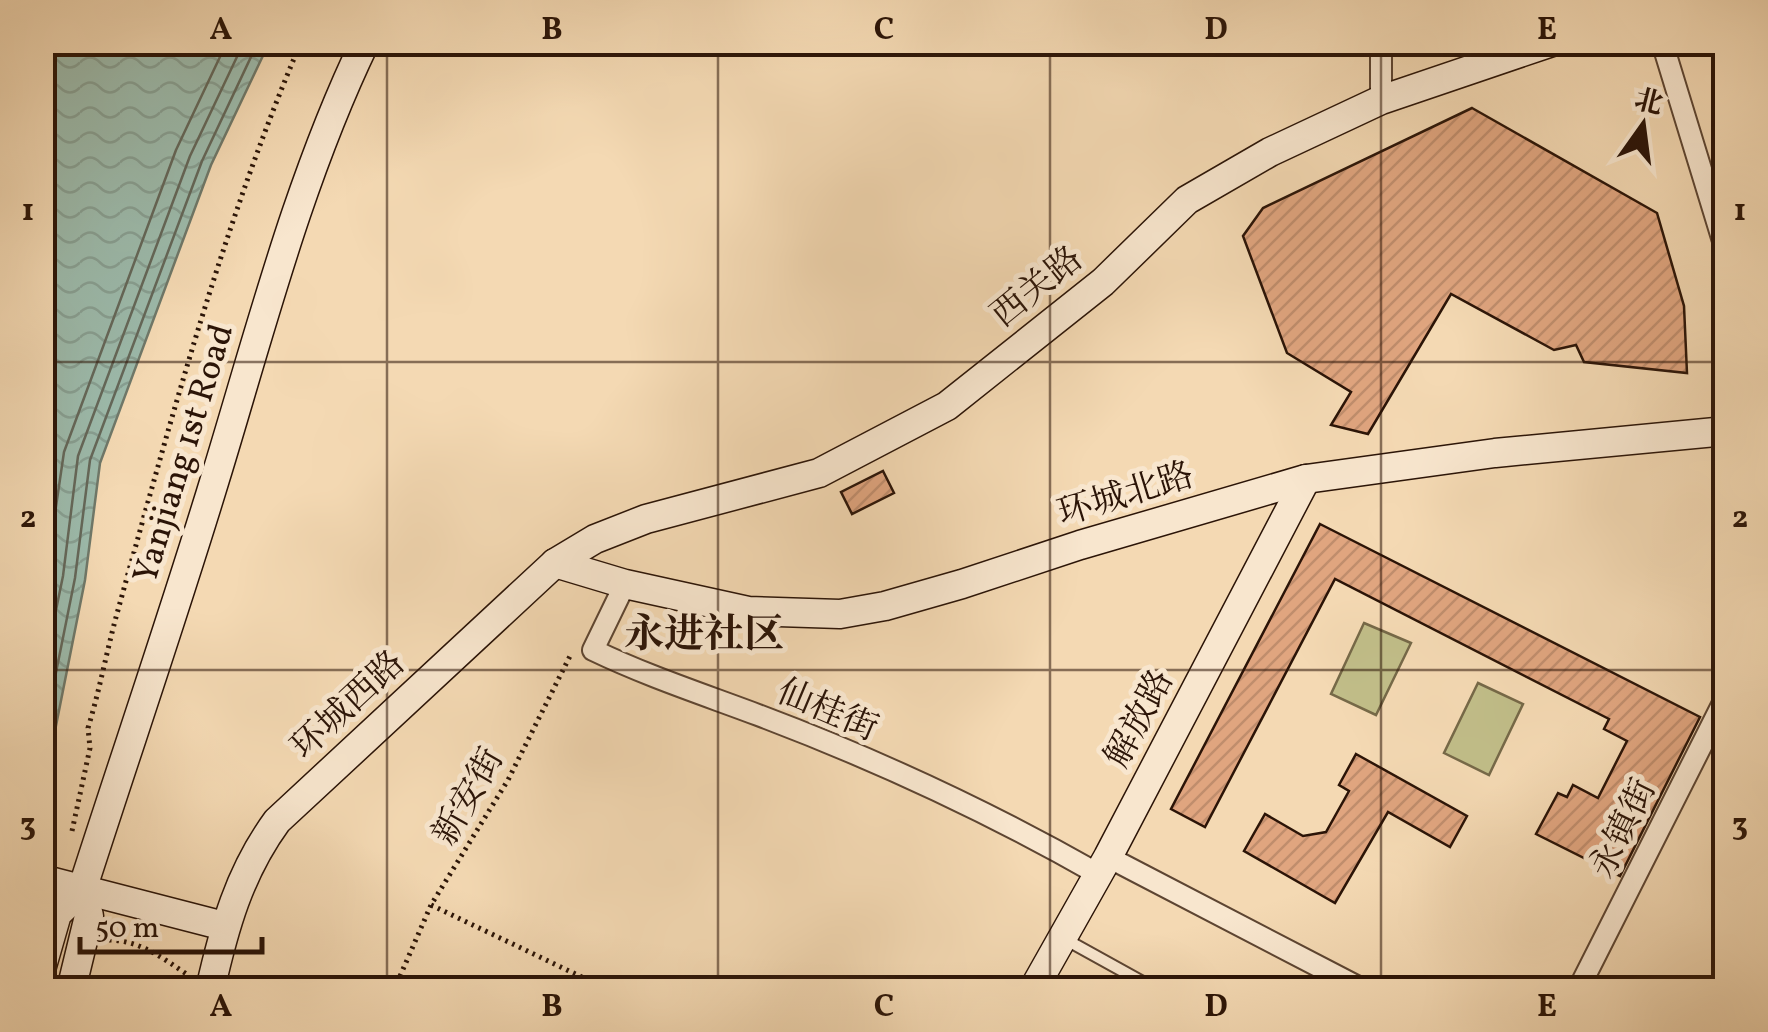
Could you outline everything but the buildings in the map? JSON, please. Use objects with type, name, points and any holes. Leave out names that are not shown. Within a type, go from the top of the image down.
[{"type":"street","name":"Yanjiang 1st Road","points":[[82,890],[214,483],[278,268],[332,116],[366,42]]},
{"type":"street","points":[[1381,42],[1381,100]]},
{"type":"street","name":"西关路","points":[[555,563],[595,539],[646,519],[819,473],[948,406],[1102,282],[1188,200],[1270,152],[1381,100],[1552,42]]},
{"type":"street","points":[[1662,42],[1726,251]]},
{"type":"street","name":"环城北路","points":[[555,563],[626,584],[748,611],[840,614],[962,584],[1306,479],[1494,452],[1726,431]]},
{"type":"street","name":"解放路","points":[[1033,990],[1103,866],[1306,479]]},
{"type":"street","name":"环城西路","points":[[203,985],[248,864],[277,821],[555,563]]},
{"type":"street","points":[[593,650],[626,584]]},
{"type":"street","name":"仙桂街","points":[[593,650],[973,807],[1364,990]]},
{"type":"street","name":"永镇街","points":[[1578,990],[1726,697]]},
{"type":"street","points":[[46,879],[224,926]]},
{"type":"street","points":[[42,966],[57,914],[82,890]]},
{"type":"street","points":[[70,990],[89,916],[82,890]]},
{"type":"lane","points":[[1062,938],[1157,990]]},
{"type":"path","points":[[46,879],[68,845],[90,748],[88,728],[116,615],[207,301],[301,42]]},
{"type":"path","name":"新安街","points":[[394,990],[431,905],[508,780],[575,646],[593,650]]},
{"type":"path","points":[[431,905],[609,990]]},
{"type":"path","points":[[98,947],[104,940],[136,943],[203,985]]},
{"type":"path","points":[[578,990],[583,978]]},
{"type":"shaded area","points":[[1364,623],[1411,643],[1376,715],[1331,694]]},
{"type":"shaded area","points":[[1478,683],[1523,704],[1489,775],[1444,753]]},
{"type":"water","points":[[43,42],[269,43],[211,165],[100,463],[85,580],[43,791]]},
{"type":"district","name":"永进社区","points":[[704,633]]}]
